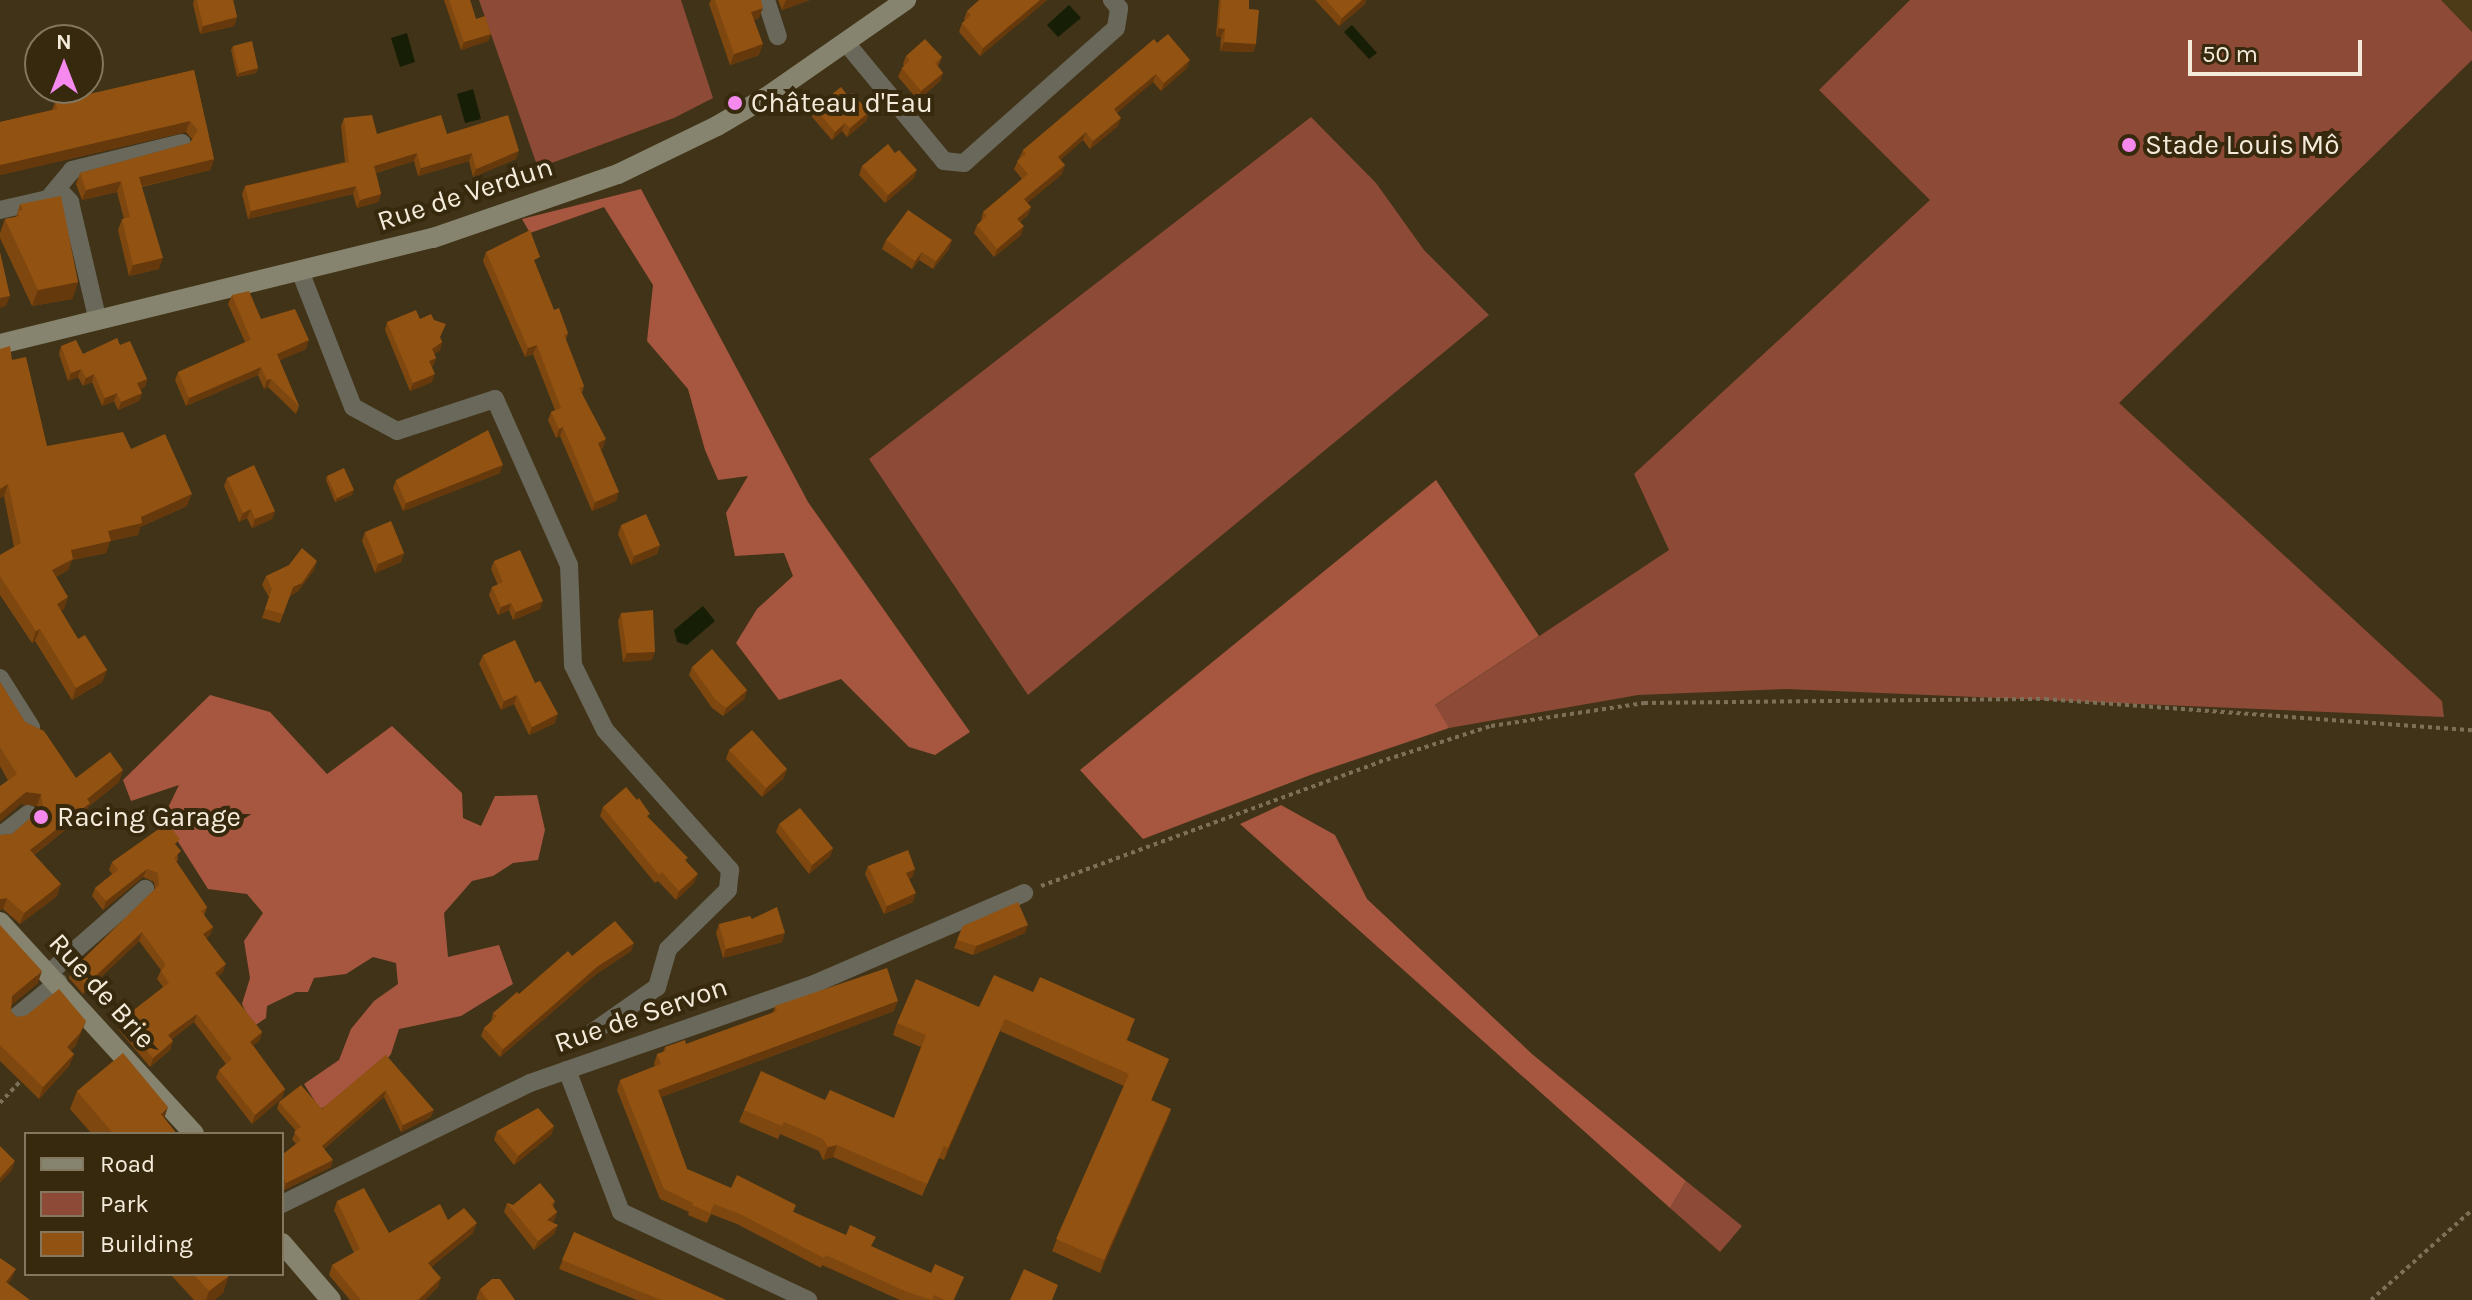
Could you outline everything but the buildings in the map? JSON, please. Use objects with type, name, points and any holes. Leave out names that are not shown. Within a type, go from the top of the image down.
[{"type":"street","points":[[766,0],[778,36]]},
{"type":"street","name":"Rue de Verdun","points":[[0,344],[433,238],[618,174],[717,126],[847,44],[906,0]]},
{"type":"street","points":[[847,44],[944,161],[964,163],[1116,28],[1119,8],[1112,0]]},
{"type":"street","points":[[0,210],[48,199],[72,170],[182,143]]},
{"type":"street","points":[[58,189],[70,202],[98,321]]},
{"type":"street","points":[[300,271],[353,407],[397,431],[495,399],[569,565],[573,665],[605,730],[730,870],[728,890],[668,949],[657,987],[583,1039]]},
{"type":"street","points":[[1,683],[31,727]]},
{"type":"street","points":[[0,836],[28,814]]},
{"type":"street","points":[[16,1017],[145,889]]},
{"type":"street","name":"Rue de Servon","points":[[284,1203],[530,1083],[814,984],[1024,893]]},
{"type":"street","name":"Rue de Brie","points":[[0,922],[192,1132]]},
{"type":"street","points":[[567,1070],[621,1212],[808,1300]]},
{"type":"street","points":[[284,1246],[323,1297]]},
{"type":"path","points":[[1024,893],[1379,762],[1491,726],[1644,703],[2045,699],[2472,730]]},
{"type":"path","points":[[0,1103],[31,1069]]},
{"type":"path","points":[[2371,1300],[2472,1210]]},
{"type":"shaded area","points":[[2441,0],[2472,0],[2472,32]]},
{"type":"shaded area","points":[[1069,5],[1081,18],[1058,37],[1047,25]]},
{"type":"shaded area","points":[[1352,25],[1377,53],[1369,59],[1344,32]]},
{"type":"shaded area","points":[[407,33],[415,62],[400,67],[391,38]]},
{"type":"shaded area","points":[[473,89],[481,119],[465,123],[457,94]]},
{"type":"shaded area","points":[[641,189],[808,502],[970,732],[935,755],[909,747],[841,679],[779,700],[736,643],[757,609],[793,576],[784,553],[735,556],[726,513],[748,476],[718,480],[705,450],[688,389],[647,341],[653,285],[604,207],[530,233],[522,219]]},
{"type":"shaded area","points":[[1436,480],[1539,636],[1435,705],[1449,728],[1313,774],[1143,839],[1080,770]]},
{"type":"shaded area","points":[[703,606],[715,621],[687,645],[677,642],[674,630]]},
{"type":"shaded area","points":[[210,695],[270,712],[327,774],[392,726],[462,793],[463,818],[481,826],[495,796],[537,795],[545,830],[538,860],[513,863],[493,876],[472,881],[444,913],[448,957],[499,945],[513,984],[461,1016],[399,1029],[391,1054],[364,1089],[320,1109],[304,1084],[339,1060],[351,1029],[374,1001],[398,984],[396,963],[373,957],[346,974],[314,978],[308,992],[296,992],[267,1006],[266,1018],[253,1027],[242,1004],[250,978],[244,941],[263,913],[247,894],[208,889],[163,818],[179,785],[131,801],[123,780]]},
{"type":"shaded area","points":[[1281,805],[1335,835],[1367,899],[1532,1054],[1686,1181],[1670,1208],[1240,824]]},
{"type":"green space","points":[[479,0],[681,0],[713,98],[674,118],[538,168]]},
{"type":"green space","points":[[1910,0],[2441,0],[2472,32],[2472,60],[2119,403],[2442,701],[2444,717],[1787,689],[1638,695],[1449,728],[1434,706],[1669,550],[1634,474],[1930,200],[1819,90]]},
{"type":"green space","points":[[1311,117],[1376,183],[1424,250],[1489,315],[1028,695],[869,459]]},
{"type":"green space","points":[[1686,1181],[1742,1226],[1720,1252],[1670,1208]]},
{"type":"place","name":"Château d'Eau","points":[[735,103]]},
{"type":"place","name":"Stade Louis Mô","points":[[2129,145]]},
{"type":"place","name":"Racing Garage","points":[[41,817]]}]
